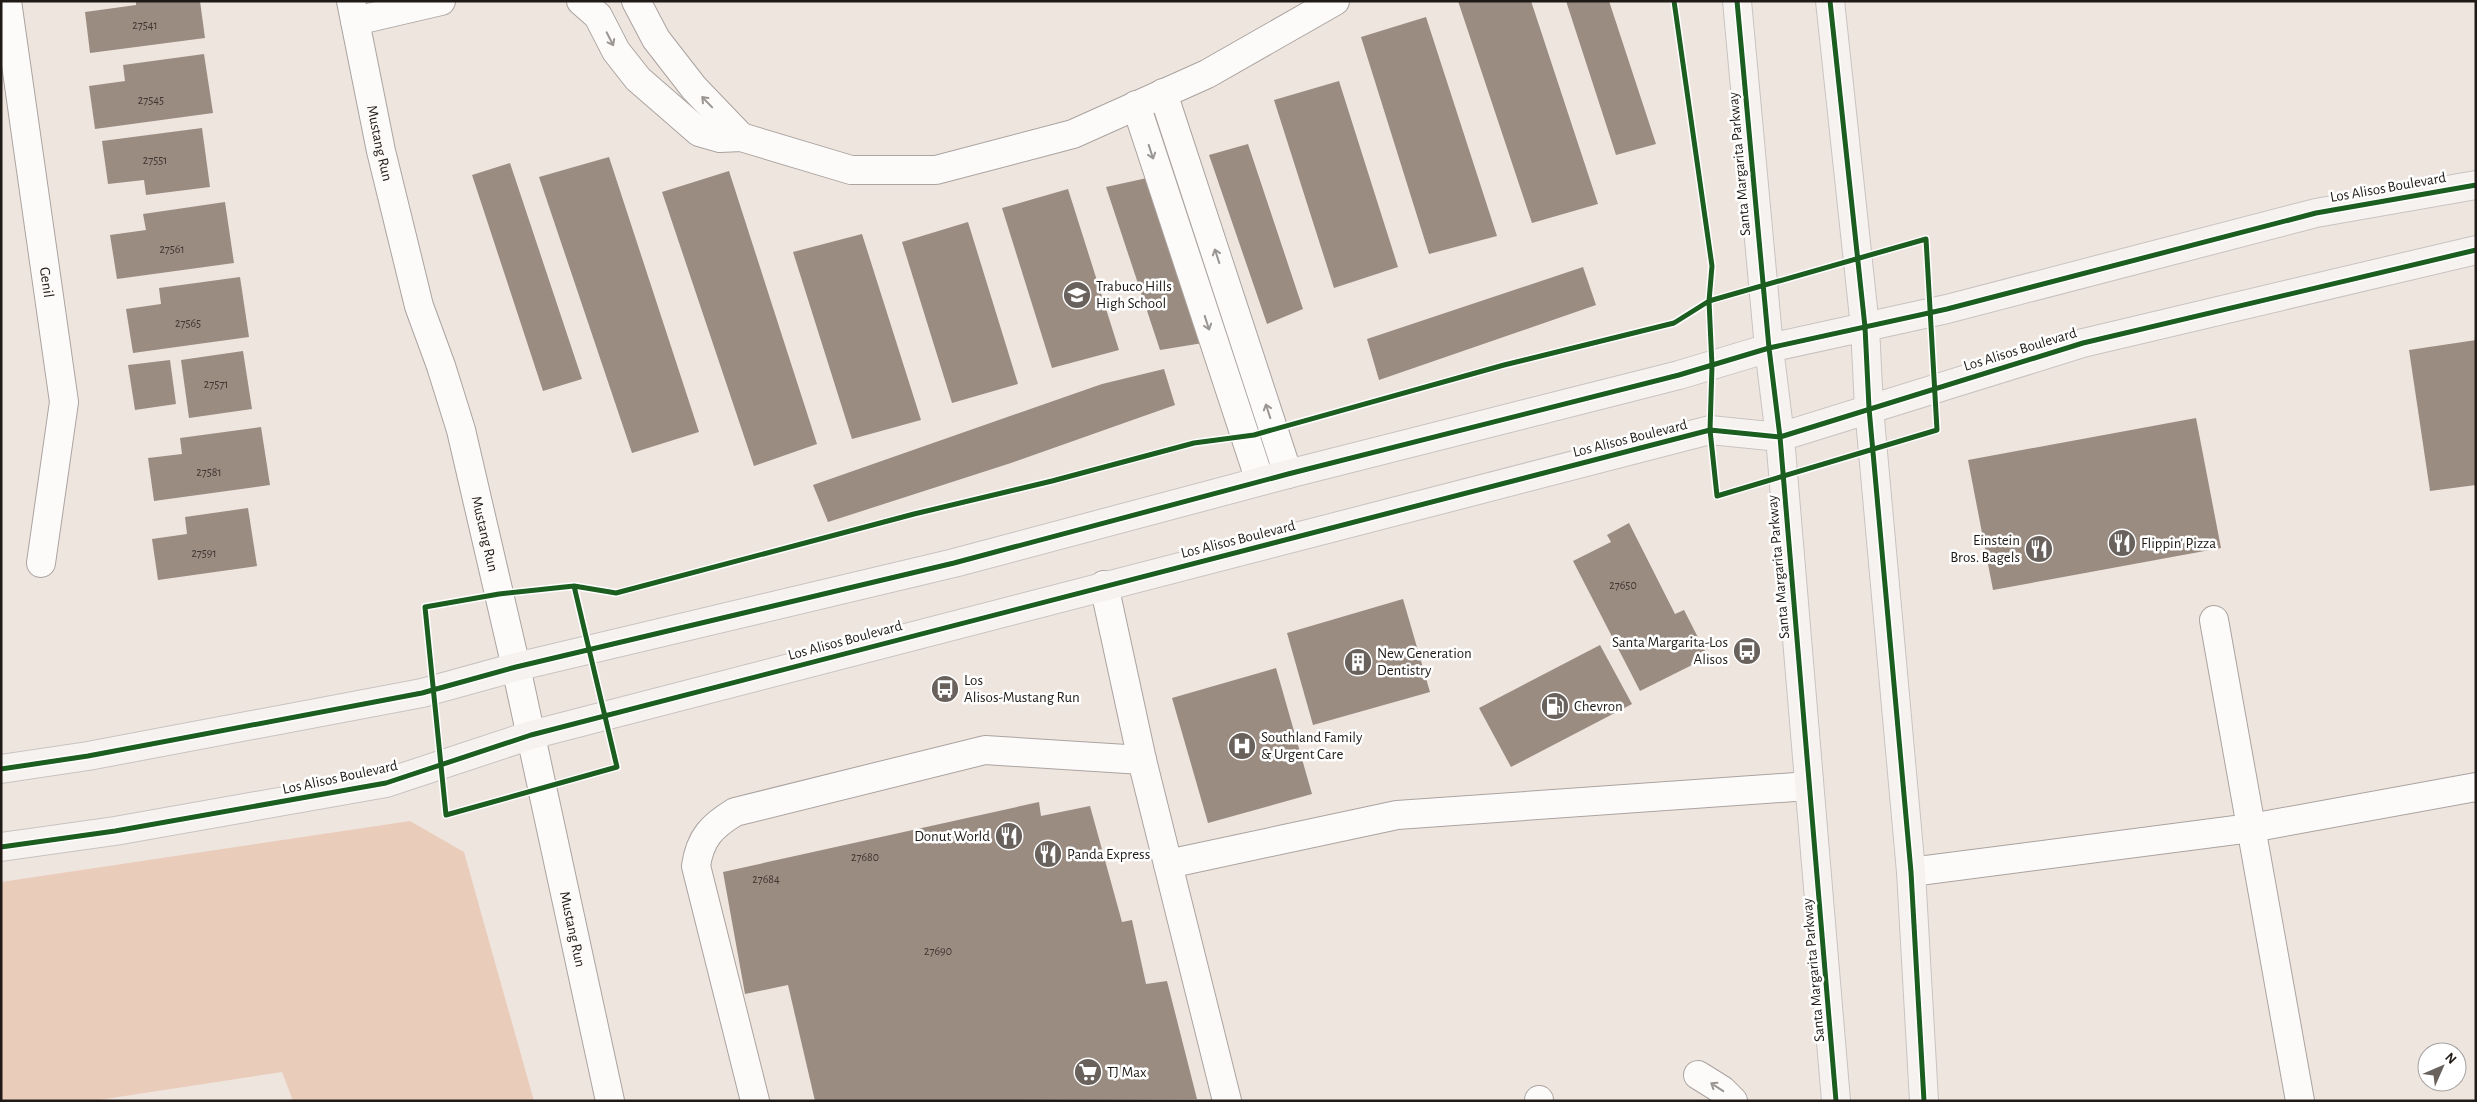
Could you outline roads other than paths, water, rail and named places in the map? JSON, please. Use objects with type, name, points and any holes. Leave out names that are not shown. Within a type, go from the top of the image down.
[{"type":"main road","name":"Santa Margarita Parkway","points":[[1737,1],[1769,348],[1780,438],[1836,1101]]},
{"type":"main road","points":[[1830,1],[1865,327],[1869,408],[1910,872],[1924,1101]]},
{"type":"main road","name":"Los Alisos Boulevard","points":[[1,769],[88,756],[413,695],[516,667],[954,563],[1288,474],[1679,376],[1769,348],[1956,307],[2316,213],[2476,185]]},
{"type":"main road","name":"Los Alisos Boulevard","points":[[1,847],[115,831],[386,783],[531,735],[1710,430],[1780,438],[1869,408],[2083,344],[2476,250]]},
{"type":"street","name":"Genil","points":[[7,1],[64,402],[41,563]]},
{"type":"street","points":[[353,11],[441,1]]},
{"type":"street","points":[[581,1],[598,16],[616,52],[638,79],[699,132],[720,138],[741,137],[851,170],[936,170],[1073,134],[1207,74],[1335,1]]},
{"type":"street","points":[[636,1],[662,46],[694,88],[741,137]]},
{"type":"street","name":"Mustang Run","points":[[353,11],[381,151],[419,306],[441,366],[461,430],[516,667],[610,1101]]},
{"type":"street","points":[[1163,93],[1288,474]]},
{"type":"street","points":[[1136,106],[1260,482]]},
{"type":"street","points":[[1104,586],[1142,760],[1227,1101]]},
{"type":"street","points":[[2214,620],[2300,1101]]},
{"type":"street","points":[[755,1101],[696,866],[698,849],[712,829],[735,812],[985,750],[1142,760]]},
{"type":"street","points":[[1168,864],[1397,815],[1809,786]]},
{"type":"street","points":[[1910,872],[2251,828],[2476,787]]},
{"type":"street","points":[[1698,1075],[1722,1090],[1733,1101]]},
{"type":"place","name":"Trabuco Hills High School","points":[[1077,295]]},
{"type":"place","name":"Flippin' Pizza","points":[[2122,543]]},
{"type":"place","name":"Einstein Bros. Bagels","points":[[2039,549]]},
{"type":"place","name":"Santa Margarita-Los Alisos","points":[[1747,651]]},
{"type":"place","name":"New Generation Dentistry","points":[[1358,662]]},
{"type":"place","name":"Los Alisos-Mustang Run","points":[[945,689]]},
{"type":"place","name":"Chevron","points":[[1555,706]]},
{"type":"place","name":"Southland Family & Urgent Care","points":[[1242,746]]},
{"type":"place","name":"Donut World","points":[[1009,836]]},
{"type":"place","name":"Panda Express","points":[[1048,854]]},
{"type":"place","name":"TJ Max","points":[[1088,1072]]}]
